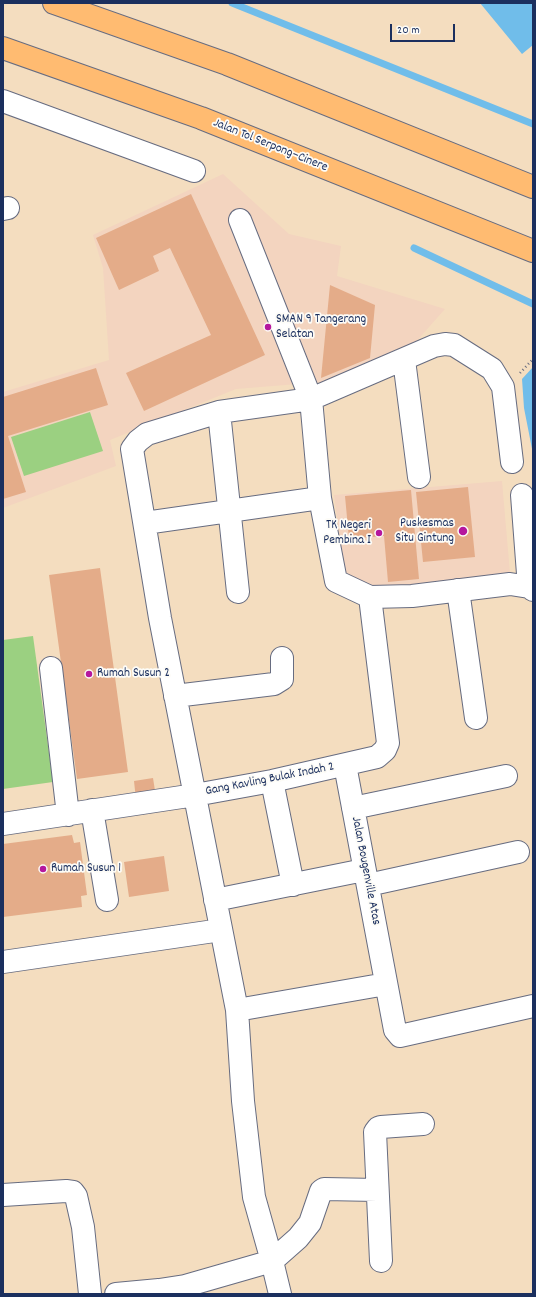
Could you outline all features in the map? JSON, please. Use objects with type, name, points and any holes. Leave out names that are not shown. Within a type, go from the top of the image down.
[{"type":"highway","points":[[54,3],[227,64],[533,188]]},
{"type":"highway","name":"Jalan Tol Serpong–Cinere","points":[[3,48],[201,118],[533,251]]},
{"type":"street","points":[[3,101],[194,171]]},
{"type":"street","points":[[240,220],[311,400],[320,498],[336,581],[370,597],[412,596],[510,584],[531,589],[522,495]]},
{"type":"street","points":[[280,1294],[254,1197],[244,1101],[237,1010],[160,618],[132,449],[138,441],[147,434],[219,412],[311,400],[434,346],[445,344],[454,345],[492,369],[503,387],[512,462]]},
{"type":"street","points":[[404,360],[420,476]]},
{"type":"street","points":[[219,412],[238,592]]},
{"type":"street","points":[[145,523],[320,498]]},
{"type":"street","points":[[458,590],[476,718]]},
{"type":"street","points":[[345,765],[377,757],[385,750],[388,743],[370,597]]},
{"type":"street","points":[[175,696],[274,684],[282,679],[282,658]]},
{"type":"street","points":[[51,668],[68,815]]},
{"type":"street","name":"Gang Kavling Bulak Indah 2","points":[[3,824],[195,795],[272,781],[345,765]]},
{"type":"street","name":"Jalan Bougenville Atas","points":[[345,765],[394,1030],[400,1036],[533,1006]]},
{"type":"street","points":[[353,808],[506,776]]},
{"type":"street","points":[[272,781],[293,884]]},
{"type":"street","points":[[92,810],[107,900]]},
{"type":"street","points":[[215,900],[293,884],[366,877],[518,852]]},
{"type":"street","points":[[3,962],[221,930]]},
{"type":"street","points":[[237,1010],[386,984]]},
{"type":"street","points":[[381,1261],[375,1132],[378,1128],[423,1124]]},
{"type":"street","points":[[116,1294],[185,1286],[272,1261],[298,1238],[310,1223],[321,1191],[378,1190]]},
{"type":"street","points":[[3,1195],[66,1191],[73,1192],[76,1196],[83,1227],[90,1294]]},
{"type":"shaded area","name":"SMAN 9 Tangerang Selatan","points":[[223,174],[289,234],[341,246],[337,276],[445,309],[414,344],[322,382],[236,389],[110,440],[116,466],[3,508],[3,392],[109,360],[103,268],[93,235]]},
{"type":"shaded area","points":[[502,481],[510,573],[378,592],[355,583],[344,570],[334,495]]},
{"type":"green space","points":[[90,412],[103,451],[24,476],[11,437]]},
{"type":"green space","points":[[33,636],[53,782],[3,789],[3,640]]},
{"type":"water","points":[[480,3],[533,3],[533,45],[522,54]]},
{"type":"water","points":[[533,367],[533,454],[524,408],[522,379]]},
{"type":"building","points":[[191,194],[265,355],[144,411],[126,373],[211,335],[170,248],[153,256],[159,271],[119,290],[96,238]]},
{"type":"building","points":[[330,285],[375,305],[370,358],[321,378]]},
{"type":"building","points":[[96,368],[108,405],[8,436],[26,492],[3,499],[3,397]]},
{"type":"building","points":[[468,487],[475,557],[423,562],[416,492]]},
{"type":"building","points":[[411,490],[419,579],[388,582],[384,536],[349,539],[345,496]]},
{"type":"building","name":"Rumah Susun 2","points":[[100,568],[128,772],[77,779],[49,575]]},
{"type":"building","points":[[153,778],[156,797],[136,800],[134,781]]},
{"type":"building","name":"Rumah Susun 1","points":[[72,835],[74,843],[80,842],[87,895],[81,896],[82,907],[3,917],[3,844]]},
{"type":"building","points":[[164,856],[169,891],[129,897],[124,862]]},
{"type":"waterway","points":[[232,3],[533,124]]},
{"type":"waterway","points":[[414,248],[533,304]]},
{"type":"place","name":"SMAN 9 Tangerang Selatan","points":[[268,327]]},
{"type":"place","name":"Puskesmas Situ Gintung","points":[[463,531]]},
{"type":"place","name":"TK Negeri Pembina I","points":[[379,533]]},
{"type":"place","name":"Rumah Susun 2","points":[[89,674]]},
{"type":"place","name":"Rumah Susun 1","points":[[43,869]]}]
